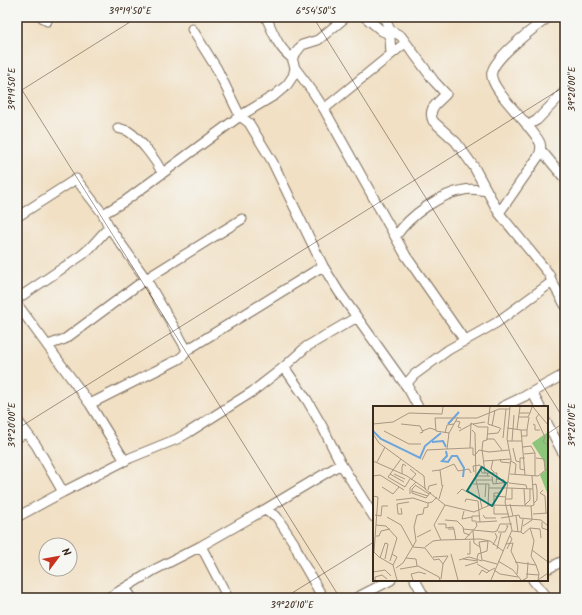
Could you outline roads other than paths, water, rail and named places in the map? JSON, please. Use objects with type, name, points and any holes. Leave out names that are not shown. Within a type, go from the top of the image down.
[{"type":"street","points":[[266,17],[279,46],[284,53],[292,58],[295,68],[324,109],[406,256],[465,341]]},
{"type":"street","points":[[292,58],[302,45],[318,40],[346,17]]},
{"type":"street","points":[[365,17],[382,31],[388,31],[400,36],[434,81],[446,94],[432,108],[430,116],[433,121],[456,142],[474,167],[498,213],[549,274],[565,305]]},
{"type":"street","points":[[384,17],[390,38],[391,54]]},
{"type":"street","points":[[498,213],[538,158],[541,150],[540,143],[497,89],[491,79],[491,73],[498,63],[518,42],[549,17]]},
{"type":"street","points":[[192,29],[214,63],[240,116],[249,123],[272,161],[323,266],[339,292],[409,390],[417,406]]},
{"type":"street","points":[[324,109],[405,42]]},
{"type":"street","points":[[103,214],[125,201],[240,116],[287,86],[293,76],[295,68]]},
{"type":"street","points":[[527,126],[537,120],[565,91]]},
{"type":"street","points":[[118,128],[132,134],[157,162],[162,173]]},
{"type":"street","points":[[541,150],[565,179]]},
{"type":"street","points":[[17,217],[76,179],[103,214],[109,227],[146,279],[187,350]]},
{"type":"street","points":[[396,236],[408,221],[441,198],[465,189],[486,191]]},
{"type":"street","points":[[48,345],[65,338],[146,279],[242,219]]},
{"type":"street","points":[[17,299],[90,248],[109,227]]},
{"type":"street","points":[[90,404],[179,360],[187,350],[323,266]]},
{"type":"street","points":[[409,390],[408,382],[414,375],[448,350],[496,323],[552,282]]},
{"type":"street","points":[[17,304],[90,404],[125,461]]},
{"type":"street","points":[[17,517],[125,461],[177,439],[189,432],[252,392],[284,367],[306,347],[357,317]]},
{"type":"street","points":[[284,367],[318,419],[341,464],[373,515]]},
{"type":"street","points":[[504,406],[565,374]]},
{"type":"street","points":[[532,392],[539,406]]},
{"type":"street","points":[[17,420],[36,445],[63,492]]},
{"type":"street","points":[[548,425],[565,457]]},
{"type":"street","points":[[17,438],[26,432]]},
{"type":"street","points":[[108,598],[156,569],[201,546],[264,510],[341,464]]},
{"type":"street","points":[[264,510],[276,516],[294,543],[303,563],[324,598]]},
{"type":"street","points":[[201,546],[228,598]]},
{"type":"street","points":[[548,568],[565,560]]},
{"type":"street","points":[[356,598],[388,581]]},
{"type":"street","points":[[416,581],[425,598]]},
{"type":"street","points":[[534,581],[548,598]]},
{"type":"street","points":[[541,581],[541,590]]},
{"type":"street","points":[[125,588],[132,598]]}]
